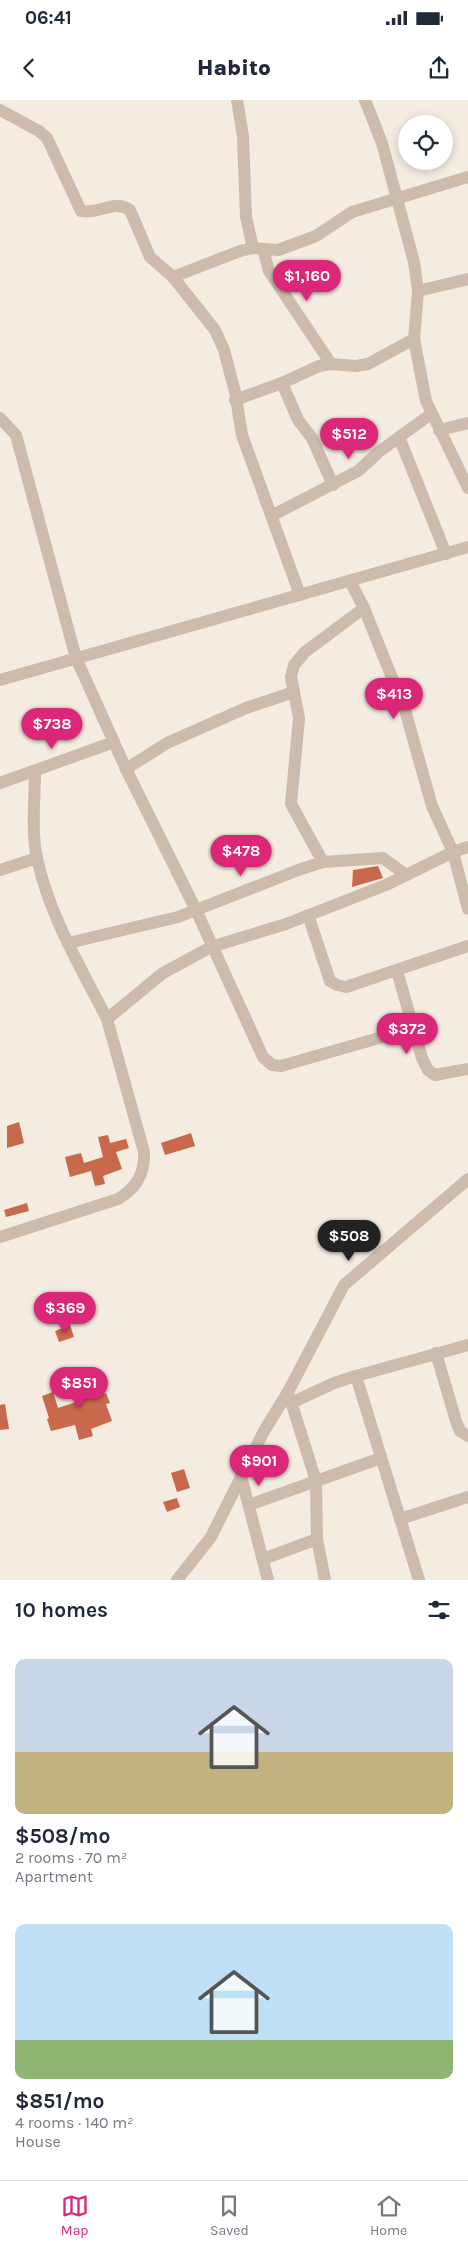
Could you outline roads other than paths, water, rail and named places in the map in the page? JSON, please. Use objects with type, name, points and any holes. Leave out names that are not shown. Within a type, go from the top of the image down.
[{"type":"street","points":[[237,100],[243,136],[246,217],[269,271],[331,364]]},
{"type":"street","points":[[365,100],[382,143],[410,239],[418,291],[414,339],[426,401],[430,414],[468,488]]},
{"type":"street","points":[[0,110],[39,131],[47,138],[81,210],[88,211],[117,205],[125,206],[130,210],[150,257],[173,276],[215,330],[224,350],[242,435],[300,595]]},
{"type":"street","points":[[173,276],[240,251],[258,249],[278,250],[316,236],[352,212],[468,177]]},
{"type":"street","points":[[418,291],[468,279]]},
{"type":"street","points":[[235,400],[282,383],[305,371],[331,364],[356,366],[368,364],[414,339]]},
{"type":"street","points":[[282,383],[298,420],[312,438],[333,484]]},
{"type":"street","points":[[272,515],[358,471],[380,451],[430,414]]},
{"type":"street","points":[[0,418],[16,435],[76,658],[126,769],[196,910],[211,947],[263,1057],[272,1065],[281,1066],[414,1028]]},
{"type":"street","points":[[439,430],[468,423]]},
{"type":"street","points":[[399,437],[446,554]]},
{"type":"street","points":[[0,680],[468,547]]},
{"type":"street","points":[[350,581],[364,608],[405,710],[432,806],[453,852],[468,909]]},
{"type":"street","points":[[323,862],[291,804],[299,718],[291,677],[294,665],[305,652],[364,608]]},
{"type":"street","points":[[126,769],[167,742],[246,708],[294,692]]},
{"type":"street","points":[[0,783],[114,742]]},
{"type":"street","points":[[0,1237],[118,1199],[127,1194],[139,1180],[143,1171],[144,1152],[107,1019],[68,943],[37,858],[34,804],[35,770]]},
{"type":"street","points":[[107,1019],[163,973],[211,947],[308,915],[386,885],[453,852],[468,847]]},
{"type":"street","points":[[0,870],[37,858]]},
{"type":"street","points":[[68,943],[178,917],[323,862],[383,858],[406,875]]},
{"type":"street","points":[[308,915],[330,980],[336,985],[346,987],[468,946]]},
{"type":"street","points":[[397,971],[422,1058],[428,1070],[435,1075],[468,1069]]},
{"type":"street","points":[[177,1580],[211,1537],[264,1431],[289,1398],[344,1286],[468,1179]]},
{"type":"street","points":[[289,1398],[356,1376],[468,1345]]},
{"type":"street","points":[[436,1353],[456,1421],[460,1431],[468,1436]]},
{"type":"street","points":[[356,1376],[419,1580]]},
{"type":"street","points":[[289,1398],[316,1481],[317,1539],[325,1580]]},
{"type":"street","points":[[250,1505],[381,1458]]},
{"type":"street","points":[[241,1476],[268,1580]]},
{"type":"street","points":[[400,1519],[468,1497]]},
{"type":"street","points":[[262,1559],[317,1539]]}]
